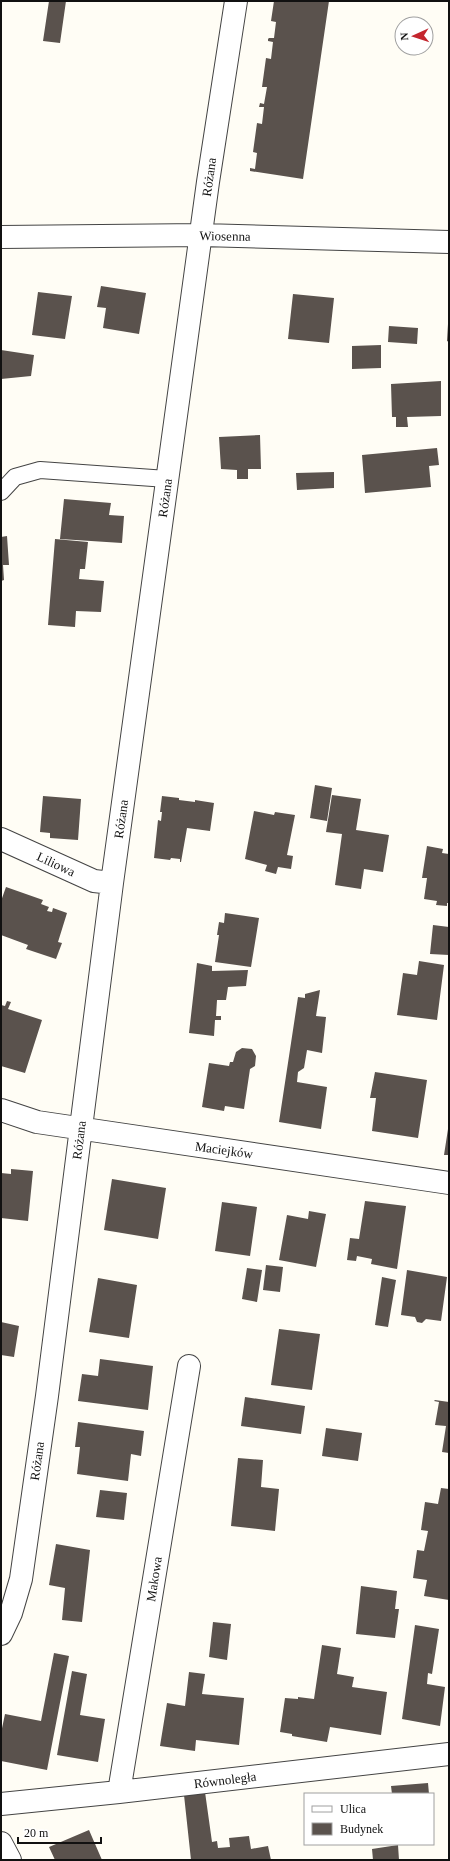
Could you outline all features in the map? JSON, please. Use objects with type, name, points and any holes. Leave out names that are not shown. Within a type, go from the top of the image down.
[{"type":"street","name":"Różana","points":[[1,1634],[11,1613],[21,1579],[47,1396],[112,883],[167,479],[236,1]]},
{"type":"street","name":"Wiosenna","points":[[1,237],[202,235],[449,242]]},
{"type":"street","name":"Liliowa","points":[[1,839],[94,881],[112,883]]},
{"type":"street","name":"Maciejków","points":[[1,1110],[37,1122],[449,1183]]},
{"type":"street","name":"Makowa","points":[[120,1792],[189,1366]]},
{"type":"street","name":"Równoległa","points":[[1,1804],[120,1792],[449,1754]]},
{"type":"street","points":[[1,1843],[10,1860]]},
{"type":"lane","points":[[1,492],[15,477],[40,470],[167,479]]},
{"type":"building","points":[[49,1],[66,1],[60,43],[43,41]]},
{"type":"building","points":[[274,1],[329,1],[303,179],[250,171],[250,168],[255,169],[257,153],[253,152],[257,123],[262,124],[264,107],[259,107],[260,103],[264,104],[267,87],[262,87],[266,58],[271,59],[273,42],[268,41],[268,39],[274,38],[276,22],[271,21]]},
{"type":"building","points":[[101,286],[146,293],[139,334],[103,328],[106,308],[97,307]]},
{"type":"building","points":[[38,292],[72,296],[65,339],[32,335]]},
{"type":"building","points":[[293,294],[334,298],[329,343],[288,339]]},
{"type":"building","points":[[449,324],[449,342],[447,341]]},
{"type":"building","points":[[389,326],[418,328],[417,344],[388,342]]},
{"type":"building","points":[[381,345],[381,368],[352,369],[352,346]]},
{"type":"building","points":[[1,350],[34,355],[31,376],[1,379]]},
{"type":"building","points":[[441,381],[441,416],[407,417],[408,427],[396,427],[396,417],[392,417],[391,384]]},
{"type":"building","points":[[260,435],[261,469],[248,469],[248,479],[237,479],[237,470],[221,469],[219,437]]},
{"type":"building","points":[[437,448],[439,465],[429,466],[431,487],[365,493],[362,455]]},
{"type":"building","points":[[334,472],[334,488],[297,490],[296,473]]},
{"type":"building","points":[[64,499],[111,503],[109,515],[124,516],[122,543],[60,539]]},
{"type":"building","points":[[7,536],[9,565],[3,565],[4,580],[1,581],[1,537]]},
{"type":"building","points":[[55,539],[88,542],[85,569],[80,569],[79,579],[104,581],[101,612],[76,611],[75,627],[48,625]]},
{"type":"building","points":[[315,785],[332,788],[327,821],[310,818]]},
{"type":"building","points":[[332,795],[361,799],[356,830],[389,835],[383,872],[364,869],[361,889],[335,885],[342,834],[326,832]]},
{"type":"building","points":[[43,796],[81,799],[78,840],[50,838],[50,833],[40,832]]},
{"type":"building","points":[[162,796],[179,798],[179,800],[195,802],[195,800],[214,803],[210,831],[187,828],[181,862],[180,859],[171,858],[170,860],[154,858],[158,820],[161,821],[162,812],[160,812]]},
{"type":"building","points":[[254,811],[274,815],[275,812],[295,815],[287,855],[293,856],[291,869],[278,867],[276,874],[265,871],[267,865],[245,859]]},
{"type":"building","points":[[427,846],[443,849],[442,853],[449,854],[449,903],[447,903],[447,906],[436,905],[437,901],[424,899],[427,878],[422,878]]},
{"type":"building","points":[[6,887],[43,900],[41,904],[49,907],[47,911],[52,912],[53,908],[67,913],[58,942],[62,943],[56,959],[26,949],[28,945],[1,935],[1,901]]},
{"type":"building","points":[[225,913],[259,918],[251,967],[215,962],[219,935],[217,935],[219,922],[224,923]]},
{"type":"building","points":[[433,925],[449,927],[449,955],[430,954]]},
{"type":"building","points":[[419,961],[444,965],[437,1020],[397,1015],[403,973],[417,975]]},
{"type":"building","points":[[197,963],[212,966],[212,971],[248,970],[246,986],[228,987],[226,1000],[217,1000],[216,1016],[221,1016],[221,1020],[215,1020],[214,1036],[189,1033]]},
{"type":"building","points":[[320,990],[316,1016],[326,1017],[322,1053],[307,1050],[304,1068],[298,1072],[297,1082],[327,1087],[321,1129],[279,1122],[298,997],[305,998],[305,994]]},
{"type":"building","points":[[7,1001],[11,1002],[8,1009],[42,1020],[25,1073],[1,1066],[1,1005],[5,1006]]},
{"type":"building","points":[[242,1048],[252,1049],[256,1056],[255,1066],[250,1069],[244,1109],[225,1106],[224,1111],[202,1107],[209,1063],[229,1066],[230,1062],[233,1062],[236,1052]]},
{"type":"building","points":[[375,1072],[427,1080],[418,1138],[372,1131],[376,1098],[370,1098]]},
{"type":"building","points":[[448,1129],[449,1155],[444,1155]]},
{"type":"building","points":[[11,1169],[33,1171],[28,1221],[1,1218],[1,1173],[11,1174]]},
{"type":"building","points":[[112,1179],[166,1188],[158,1239],[104,1230]]},
{"type":"building","points":[[365,1201],[406,1206],[397,1269],[371,1264],[372,1259],[357,1256],[356,1261],[347,1260],[350,1238],[359,1239]]},
{"type":"building","points":[[222,1202],[257,1207],[250,1256],[215,1251]]},
{"type":"building","points":[[309,1211],[326,1214],[316,1267],[279,1260],[287,1215],[308,1219]]},
{"type":"building","points":[[266,1265],[283,1267],[280,1292],[263,1290]]},
{"type":"building","points":[[247,1268],[262,1270],[257,1302],[242,1299]]},
{"type":"building","points":[[407,1270],[447,1277],[441,1321],[426,1319],[422,1323],[417,1322],[415,1317],[401,1315]]},
{"type":"building","points":[[382,1277],[396,1280],[388,1327],[375,1325]]},
{"type":"building","points":[[98,1278],[137,1285],[129,1338],[89,1332]]},
{"type":"building","points":[[1,1322],[19,1326],[14,1357],[1,1355]]},
{"type":"building","points":[[279,1329],[320,1334],[312,1390],[271,1385]]},
{"type":"building","points":[[100,1359],[153,1366],[148,1410],[78,1401],[82,1374],[98,1376]]},
{"type":"building","points":[[245,1397],[305,1406],[301,1434],[241,1426]]},
{"type":"building","points":[[434,1401],[449,1402],[449,1453],[442,1452],[446,1426],[435,1425],[439,1402]]},
{"type":"building","points":[[78,1422],[144,1431],[141,1456],[131,1454],[128,1481],[77,1474],[80,1447],[75,1447]]},
{"type":"building","points":[[326,1428],[362,1433],[358,1461],[322,1456]]},
{"type":"building","points":[[238,1458],[263,1460],[261,1487],[279,1489],[275,1531],[231,1526]]},
{"type":"building","points":[[441,1488],[449,1489],[449,1600],[424,1596],[427,1580],[413,1578],[417,1550],[424,1551],[428,1531],[421,1530],[425,1502],[438,1504]]},
{"type":"building","points":[[100,1490],[127,1493],[124,1520],[96,1517]]},
{"type":"building","points":[[56,1544],[90,1550],[82,1622],[62,1620],[65,1588],[49,1585]]},
{"type":"building","points":[[361,1586],[397,1591],[395,1609],[399,1609],[395,1638],[356,1634]]},
{"type":"building","points":[[213,1622],[231,1624],[227,1660],[209,1657]]},
{"type":"building","points":[[415,1625],[439,1629],[432,1674],[428,1673],[427,1684],[445,1687],[440,1726],[402,1719]]},
{"type":"building","points":[[322,1645],[341,1648],[337,1674],[354,1677],[352,1687],[387,1692],[381,1735],[330,1727],[327,1742],[292,1736],[292,1734],[280,1732],[285,1698],[298,1699],[298,1697],[314,1699]]},
{"type":"building","points":[[54,1653],[69,1656],[47,1770],[1,1761],[1,1733],[5,1714],[41,1721]]},
{"type":"building","points":[[72,1671],[87,1674],[80,1715],[105,1719],[98,1762],[57,1755]]},
{"type":"building","points":[[189,1672],[205,1674],[202,1694],[244,1698],[239,1745],[196,1740],[195,1751],[160,1746],[167,1703],[185,1706]]},
{"type":"building","points":[[428,1783],[429,1793],[392,1793],[391,1786]]},
{"type":"building","points":[[205,1792],[212,1842],[217,1841],[218,1848],[230,1847],[229,1838],[249,1836],[251,1849],[268,1846],[271,1860],[191,1860],[184,1795]]},
{"type":"building","points":[[89,1830],[102,1860],[55,1860],[49,1847]]},
{"type":"building","points":[[398,1845],[399,1860],[373,1860],[372,1849]]}]
